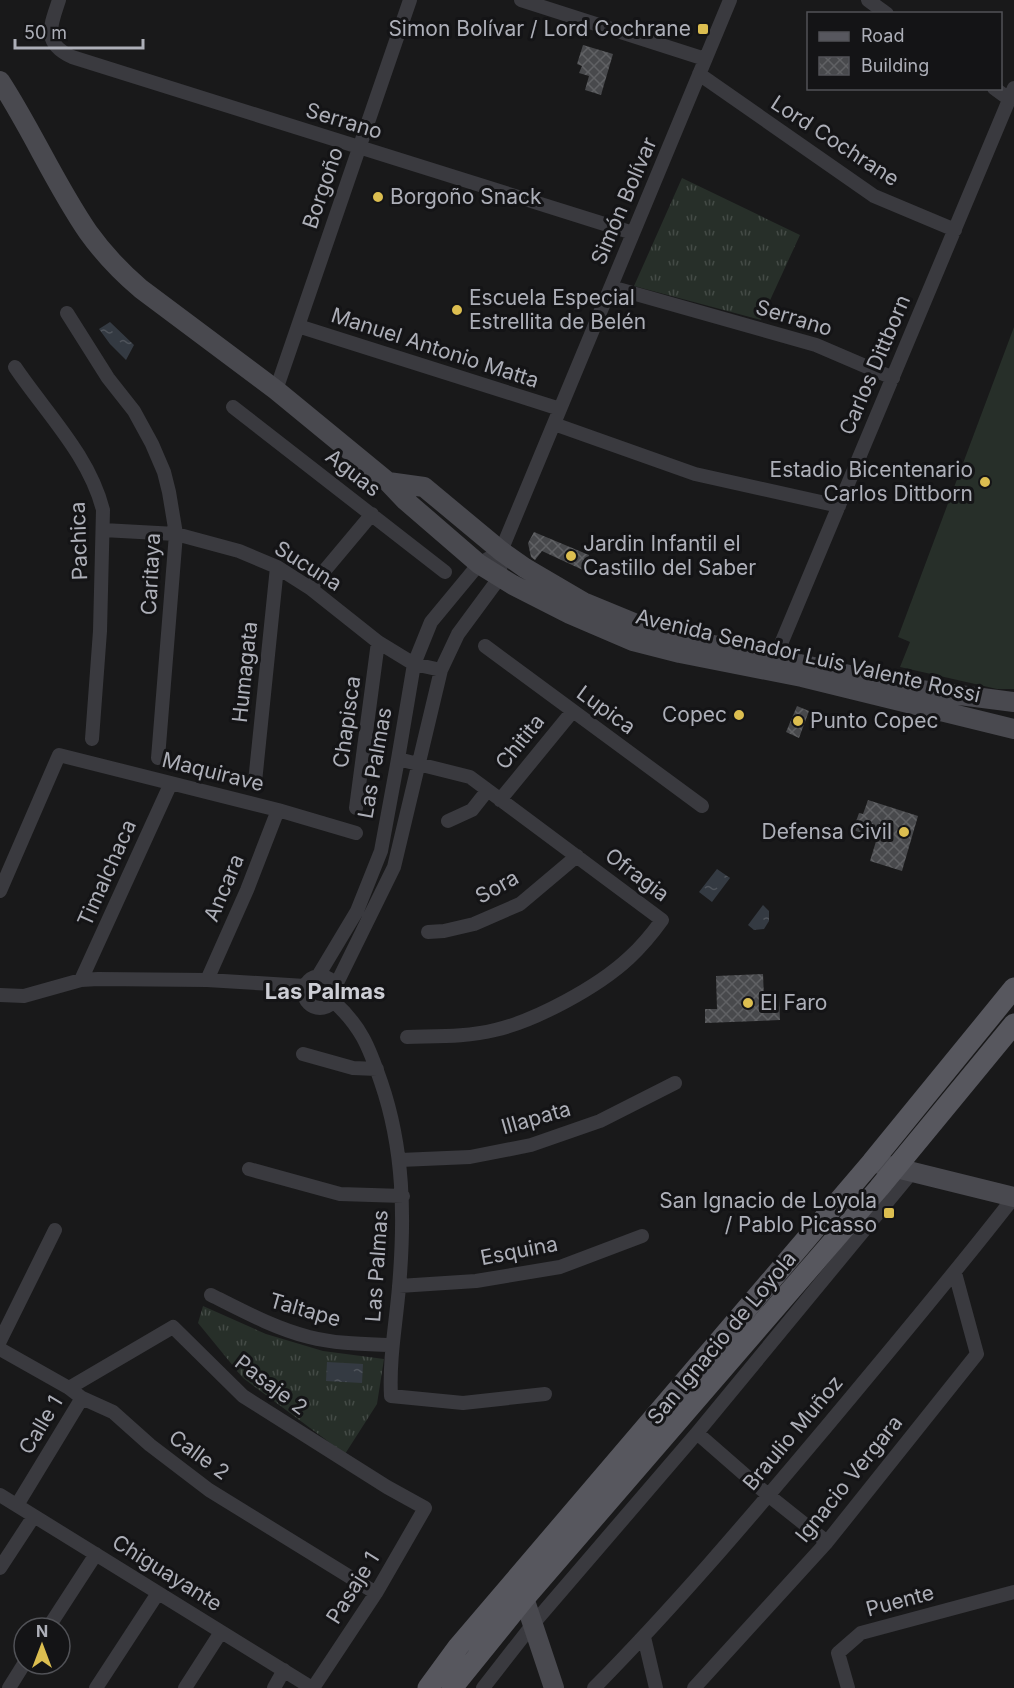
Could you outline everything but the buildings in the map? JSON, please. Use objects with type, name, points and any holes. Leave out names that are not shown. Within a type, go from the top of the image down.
[{"type":"main road","name":"Avenida Senador Luis Valente Rossi","points":[[0,81],[79,218],[104,252],[141,289],[276,390],[388,482],[406,501],[479,564],[500,578],[570,614],[633,641],[680,653],[802,677],[1014,729]]},
{"type":"main road","name":"Avenida Senador Luis Valente Rossi","points":[[388,482],[424,487],[525,568],[583,602],[634,623],[694,641],[913,689],[1014,702]]},
{"type":"main road","name":"San Ignacio de Loyola","points":[[428,1688],[458,1647],[872,1162],[1014,987]]},
{"type":"main road","name":"San Ignacio de Loyola","points":[[452,1688],[524,1599],[904,1170],[1014,1023]]},
{"type":"main road","points":[[872,1162],[1014,1197]]},
{"type":"main road","points":[[517,1578],[554,1688]]},
{"type":"street","name":"Serrano","points":[[59,0],[51,25],[51,38],[59,50],[72,57],[633,233]]},
{"type":"street","name":"Borgoño","points":[[276,390],[410,0]]},
{"type":"street","points":[[521,0],[705,59]]},
{"type":"street","name":"Simón Bolívar","points":[[500,578],[501,551],[730,0]]},
{"type":"street","points":[[868,0],[884,12]]},
{"type":"street","name":"Lord Cochrane","points":[[699,74],[874,196],[955,230]]},
{"type":"street","name":"Carlos Dittborn","points":[[776,658],[1012,93]]},
{"type":"street","name":"Serrano","points":[[611,287],[816,345],[893,378]]},
{"type":"street","name":"Caritaya","points":[[67,313],[108,378],[134,411],[164,472],[176,534],[158,758]]},
{"type":"street","name":"Manuel Antonio Matta","points":[[298,326],[560,409]]},
{"type":"street","name":"Pachica","points":[[15,367],[83,462],[99,492],[103,510],[100,631],[92,739]]},
{"type":"street","name":"Aguas","points":[[233,407],[445,572]]},
{"type":"street","points":[[554,424],[695,474],[839,506]]},
{"type":"street","points":[[310,588],[372,514]]},
{"type":"street","name":"Sucuna","points":[[103,530],[176,534],[239,551],[277,567],[310,588],[378,642],[414,664],[441,670]]},
{"type":"street","points":[[479,564],[501,551]]},
{"type":"street","name":"Las Palmas","points":[[318,976],[357,911],[381,850],[414,664],[430,622],[479,564]]},
{"type":"street","name":"Humagata","points":[[255,782],[277,567]]},
{"type":"street","name":"Las Palmas","points":[[334,994],[394,867],[441,670],[458,634],[500,578]]},
{"type":"street","name":"Chapisca","points":[[356,808],[378,642]]},
{"type":"street","name":"Lupica","points":[[485,646],[702,806]]},
{"type":"street","name":"Chitita","points":[[500,800],[572,712]]},
{"type":"street","name":"Maquirave","points":[[0,891],[59,755],[278,810],[356,833]]},
{"type":"street","name":"Ofragia","points":[[398,759],[470,777],[662,920],[627,960],[584,990],[528,1019],[495,1030],[461,1035],[407,1036]]},
{"type":"street","name":"Timalchaca","points":[[81,980],[171,783]]},
{"type":"street","name":"Chitita","points":[[448,821],[472,810],[487,791]]},
{"type":"street","name":"Ancara","points":[[207,980],[247,890],[278,810]]},
{"type":"street","name":"Sora","points":[[428,932],[474,924],[519,904],[577,856]]},
{"type":"street","name":"Las Palmas","points":[[304,986],[310,979],[318,976],[328,979],[334,994],[364,1038],[391,1110],[400,1160],[403,1196],[399,1286],[389,1372],[391,1396],[463,1403],[545,1394]]},
{"type":"street","points":[[0,995],[24,996],[81,980],[143,978],[304,986],[304,997],[312,1006],[323,1007],[334,994]]},
{"type":"street","points":[[303,1054],[353,1068],[377,1069]]},
{"type":"street","name":"Illapata","points":[[400,1160],[470,1157],[531,1145],[600,1121],[675,1083]]},
{"type":"street","points":[[249,1169],[340,1194],[403,1196]]},
{"type":"street","name":"San Ignacio de Loyola","points":[[483,1688],[533,1624],[697,1432],[904,1170]]},
{"type":"street","name":"Braulio Muñoz","points":[[594,1688],[644,1638],[768,1495],[955,1273],[1014,1197]]},
{"type":"street","points":[[0,1341],[55,1230]]},
{"type":"street","name":"Esquina","points":[[399,1286],[476,1281],[560,1267],[642,1236]]},
{"type":"street","name":"Ignacio Vergara","points":[[694,1688],[827,1542],[977,1354],[955,1273]]},
{"type":"street","name":"Taltape","points":[[211,1295],[282,1329],[310,1338],[346,1343],[392,1345]]},
{"type":"street","name":"Pasaje 2","points":[[69,1388],[173,1327],[243,1396],[377,1481],[425,1508]]},
{"type":"street","name":"Calle 2","points":[[0,1349],[69,1388],[81,1398],[113,1412],[150,1445],[209,1490],[376,1593]]},
{"type":"street","name":"Calle 1","points":[[17,1505],[81,1398]]},
{"type":"street","points":[[697,1432],[768,1495],[827,1542]]},
{"type":"street","name":"Chiguayante","points":[[0,1494],[312,1688]]},
{"type":"street","name":"Pasaje 1","points":[[312,1688],[376,1593],[425,1508]]},
{"type":"street","points":[[0,1568],[34,1516]]},
{"type":"street","points":[[56,1616],[96,1554]]},
{"type":"street","points":[[96,1688],[158,1593]]},
{"type":"street","name":"Puente","points":[[848,1688],[838,1653],[861,1633],[1014,1593]]},
{"type":"street","points":[[185,1688],[222,1632]]},
{"type":"street","points":[[644,1638],[656,1688]]},
{"type":"street","points":[[274,1688],[284,1670]]},
{"type":"green space","points":[[682,178],[800,235],[761,320],[634,286]]},
{"type":"green space","name":"Estadio Bicentenario Carlos Dittborn","points":[[1014,327],[1014,689],[997,689],[900,667],[910,642],[898,637]]},
{"type":"green space","points":[[203,1306],[266,1334],[323,1351],[384,1359],[377,1404],[345,1454],[243,1378],[198,1323]]},
{"type":"water","points":[[110,322],[134,345],[126,360],[99,329]]},
{"type":"water","points":[[717,869],[730,878],[712,902],[699,892]]},
{"type":"water","points":[[763,905],[769,911],[769,921],[764,929],[754,930],[748,925]]},
{"type":"water","points":[[327,1362],[363,1364],[362,1383],[326,1381]]},
{"type":"place","name":"Simon Bolívar / Lord Cochrane","points":[[703,29]]},
{"type":"place","name":"Borgoño Snack","points":[[378,197]]},
{"type":"place","name":"Escuela Especial Estrellita de Belén","points":[[457,310]]},
{"type":"place","name":"Estadio Bicentenario Carlos Dittborn","points":[[985,482]]},
{"type":"place","name":"Jardin Infantil el Castillo del Saber","points":[[571,556]]},
{"type":"place","name":"Copec","points":[[739,715]]},
{"type":"place","name":"Punto Copec","points":[[798,721]]},
{"type":"place","name":"Defensa Civil","points":[[904,832]]},
{"type":"place","name":"El Faro","points":[[748,1003]]},
{"type":"place","name":"San Ignacio de Loyola / Pablo Picasso","points":[[889,1213]]},
{"type":"district","name":"Las Palmas","points":[[325,991]]}]
